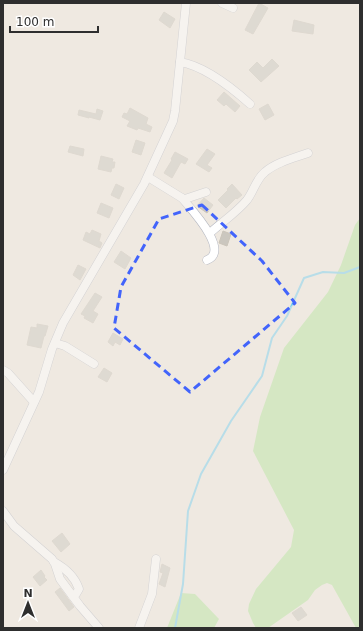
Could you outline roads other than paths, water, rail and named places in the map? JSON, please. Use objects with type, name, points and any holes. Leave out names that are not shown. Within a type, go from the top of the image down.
[{"type":"street","points":[[3,470],[34,402],[63,323],[148,177],[174,117],[186,3]]},
{"type":"street","points":[[222,3],[233,8]]},
{"type":"street","points":[[180,62],[194,66],[224,82],[250,104]]},
{"type":"street","points":[[210,233],[245,202],[261,175],[285,161],[308,153]]},
{"type":"street","points":[[148,177],[182,198],[210,233],[214,249],[213,255],[207,260]]},
{"type":"street","points":[[182,198],[185,199],[206,192]]},
{"type":"street","points":[[55,343],[65,346],[94,364]]},
{"type":"street","points":[[3,370],[8,373],[34,402]]},
{"type":"street","points":[[3,511],[14,526],[63,567],[78,584],[80,589],[72,595],[99,628]]},
{"type":"street","points":[[139,628],[152,594],[156,559]]},
{"type":"waterway","points":[[175,628],[183,584],[188,511],[201,474],[231,421],[262,376],[272,338],[287,316],[304,278],[323,272],[344,273],[360,267]]}]
